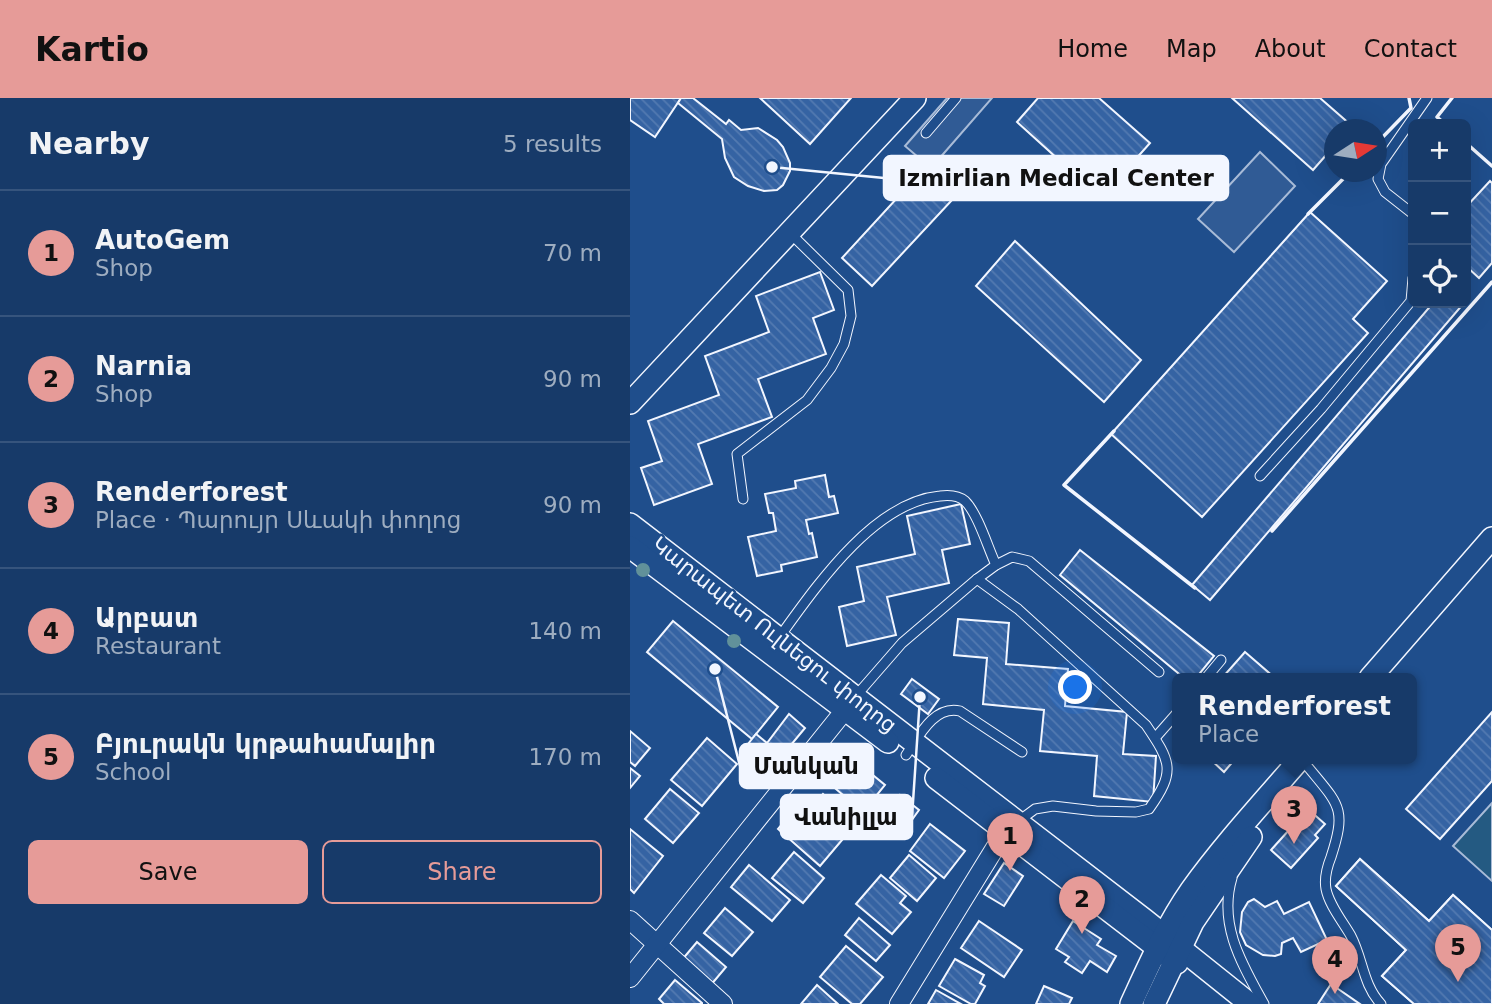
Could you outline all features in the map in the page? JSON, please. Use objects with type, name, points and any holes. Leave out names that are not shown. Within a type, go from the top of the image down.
[{"type":"street","points":[[630,403],[915,98]]},
{"type":"street","name":"Կարապետ Ուլնեցու փողոց","points":[[630,524],[773,645],[1168,948],[1250,1004]]},
{"type":"street","points":[[1374,673],[1492,538]]},
{"type":"street","name":"Կարապետ Ուլնեցու փողոց","points":[[630,547],[773,645]]},
{"type":"street","points":[[1391,673],[1492,558]]},
{"type":"street","points":[[630,978],[850,704]]},
{"type":"street","points":[[1154,1004],[1168,948],[1191,891],[1233,837],[1305,764]]},
{"type":"street","points":[[1131,1004],[1168,948],[1193,922],[1241,849],[1306,764]]},
{"type":"street","points":[[899,1004],[995,848],[1012,828]]},
{"type":"street","points":[[630,920],[723,1004]]},
{"type":"street","name":"Կարապետ Ուլնեցու փողոց","points":[[1168,948],[1229,1004]]},
{"type":"lane","points":[[926,133],[956,98]]},
{"type":"lane","points":[[1408,210],[1385,191],[1378,179],[1381,163],[1427,98]]},
{"type":"lane","points":[[743,499],[737,454],[807,400],[831,368],[844,344],[851,316],[848,290],[789,232]]},
{"type":"lane","points":[[1260,476],[1408,306]]},
{"type":"lane","points":[[773,645],[825,574],[900,506],[923,497],[951,495],[965,501],[996,565]]},
{"type":"lane","points":[[850,704],[902,643],[977,579],[1012,557],[1029,561],[1159,672]]},
{"type":"lane","points":[[977,579],[1018,610],[1146,725],[1168,767],[1168,776],[1149,809],[1136,812],[1096,811],[1052,806],[1035,809],[1012,828]]},
{"type":"lane","points":[[1210,673],[1221,660]]},
{"type":"lane","points":[[910,749],[937,714],[953,709],[1022,752]]},
{"type":"lane","points":[[1155,738],[1172,719]]},
{"type":"lane","points":[[1310,764],[1335,800],[1341,823],[1326,872],[1326,890],[1352,939],[1365,980],[1381,1004]]},
{"type":"lane","points":[[1241,849],[1230,884],[1226,911],[1232,943],[1264,1004]]},
{"type":"shaded area","points":[[947,98],[992,98],[931,168],[905,146]]},
{"type":"shaded area","points":[[1260,152],[1295,186],[1234,252],[1198,219]]},
{"type":"shaded area","points":[[1492,803],[1492,881],[1453,846]]},
{"type":"building","points":[[630,98],[681,98],[655,137],[630,120]]},
{"type":"building","points":[[681,98],[693,98],[726,124],[729,120],[741,130],[758,128],[777,140],[790,163],[790,171],[783,185],[777,190],[764,191],[748,186],[734,177],[725,158],[722,139],[678,103]]},
{"type":"building","points":[[760,98],[851,98],[810,144]]},
{"type":"building","points":[[1038,98],[1099,98],[1150,143],[1101,198],[1017,122]]},
{"type":"building","points":[[1232,98],[1320,98],[1344,119],[1324,119],[1324,157],[1313,170]]},
{"type":"building","points":[[921,172],[952,200],[872,286],[842,258]]},
{"type":"building","points":[[1490,181],[1492,183],[1492,263],[1479,278],[1471,271],[1471,202]]},
{"type":"building","points":[[1310,212],[1387,281],[1353,319],[1368,333],[1202,517],[1111,434]]},
{"type":"building","points":[[1015,241],[1141,360],[1104,402],[976,286]]},
{"type":"building","points":[[820,272],[834,310],[813,318],[826,354],[758,379],[772,417],[698,444],[712,484],[654,505],[641,468],[662,461],[648,421],[719,395],[705,356],[769,332],[756,296]]},
{"type":"building","points":[[1429,308],[1460,308],[1210,600],[1192,585]]},
{"type":"building","points":[[825,475],[829,497],[834,496],[838,513],[806,520],[817,557],[781,565],[782,571],[757,576],[748,537],[776,531],[773,513],[769,513],[765,494],[796,488],[795,481]]},
{"type":"building","points":[[961,504],[970,544],[942,550],[949,583],[887,597],[896,635],[847,646],[839,607],[864,601],[857,567],[915,554],[907,516]]},
{"type":"building","points":[[1080,550],[1214,656],[1200,673],[1178,673],[1060,575]]},
{"type":"building","points":[[958,619],[1009,623],[1006,664],[1068,669],[1065,706],[1127,712],[1123,754],[1156,756],[1153,802],[1094,796],[1097,756],[1040,751],[1044,710],[983,704],[987,658],[954,655]]},
{"type":"building","points":[[673,621],[778,707],[752,739],[647,652]]},
{"type":"building","points":[[1245,652],[1269,673],[1226,673]]},
{"type":"building","points":[[912,679],[939,699],[928,714],[901,694]]},
{"type":"building","points":[[1492,712],[1492,781],[1440,839],[1406,809]]},
{"type":"building","points":[[789,714],[805,728],[780,758],[784,761],[768,778],[740,754],[756,734],[767,743]]},
{"type":"building","points":[[630,731],[650,748],[635,766],[630,762]]},
{"type":"building","points":[[707,738],[737,764],[702,806],[671,780]]},
{"type":"building","points":[[852,758],[885,785],[863,812],[830,784]]},
{"type":"building","points":[[1215,764],[1231,764],[1224,772]]},
{"type":"building","points":[[630,768],[640,776],[630,788]]},
{"type":"building","points":[[670,789],[699,813],[673,843],[645,819]]},
{"type":"building","points":[[823,794],[842,811],[832,824],[812,807]]},
{"type":"building","points":[[900,795],[919,810],[899,838],[883,826],[880,830],[869,822],[876,813],[883,819]]},
{"type":"building","points":[[800,803],[842,840],[820,866],[778,829]]},
{"type":"building","points":[[1308,809],[1325,824],[1315,835],[1318,838],[1291,868],[1271,850]]},
{"type":"building","points":[[930,824],[965,851],[944,878],[910,851]]},
{"type":"building","points":[[630,829],[663,856],[634,893],[630,889]]},
{"type":"building","points":[[794,852],[824,878],[803,903],[772,878]]},
{"type":"building","points":[[909,855],[936,878],[917,901],[890,878]]},
{"type":"building","points":[[1360,859],[1429,921],[1453,895],[1492,930],[1492,979],[1436,929],[1414,955],[1469,1004],[1414,1004],[1382,976],[1406,950],[1336,886]]},
{"type":"building","points":[[1360,859],[1429,921],[1453,895],[1492,930],[1492,1004],[1414,1004],[1382,976],[1406,950],[1336,886]]},
{"type":"building","points":[[1004,863],[1023,876],[1004,906],[984,894]]},
{"type":"building","points":[[749,865],[790,900],[772,921],[731,887]]},
{"type":"building","points":[[881,875],[906,896],[900,903],[911,912],[892,934],[856,904]]},
{"type":"building","points":[[1254,899],[1265,907],[1277,901],[1284,914],[1309,902],[1327,940],[1301,952],[1293,938],[1282,943],[1281,954],[1263,955],[1246,945],[1240,932],[1242,912],[1248,902]]},
{"type":"building","points":[[725,908],[753,932],[732,956],[704,933]]},
{"type":"building","points":[[859,918],[890,945],[876,961],[845,935]]},
{"type":"building","points":[[979,921],[1022,950],[1004,977],[961,948]]},
{"type":"building","points":[[1073,921],[1101,939],[1097,945],[1116,956],[1107,972],[1090,961],[1082,973],[1065,962],[1069,957],[1056,949]]},
{"type":"building","points":[[697,942],[726,967],[710,986],[681,961]]},
{"type":"building","points":[[846,946],[883,977],[860,1004],[852,1004],[820,977]]},
{"type":"building","points":[[955,959],[984,975],[980,983],[985,986],[975,1004],[939,986]]},
{"type":"building","points":[[675,980],[702,1004],[664,1004],[659,999]]},
{"type":"building","points":[[1331,984],[1360,1004],[1318,1004]]},
{"type":"building","points":[[817,985],[838,1004],[801,1004]]},
{"type":"building","points":[[1044,986],[1072,998],[1069,1004],[1036,1004]]},
{"type":"building","points":[[936,990],[961,1004],[928,1004]]},
{"type":"wall","points":[[1387,133],[1411,108],[1409,98]]},
{"type":"wall","points":[[1439,119],[1437,117],[1452,98]]},
{"type":"wall","points":[[1471,147],[1492,166]]},
{"type":"wall","points":[[1308,214],[1340,182]]},
{"type":"wall","points":[[1272,531],[1492,282]]},
{"type":"wall","points":[[1114,431],[1064,485],[1195,588]]},
{"type":"place","name":"Izmirlian Medical Center","points":[[772,167]]},
{"type":"place","name":"Մանկան","points":[[715,669]]},
{"type":"place","name":"Վանիլլա","points":[[920,697]]},
{"type":"place","name":"Renderforest","points":[[1294,844]]},
{"type":"place","name":"AutoGem","points":[[1010,871]]},
{"type":"place","name":"Narnia","points":[[1082,934]]},
{"type":"place","name":"Բյուրակն կրթահամալիր","points":[[1458,982]]},
{"type":"place","name":"Արբատ","points":[[1335,994]]}]
